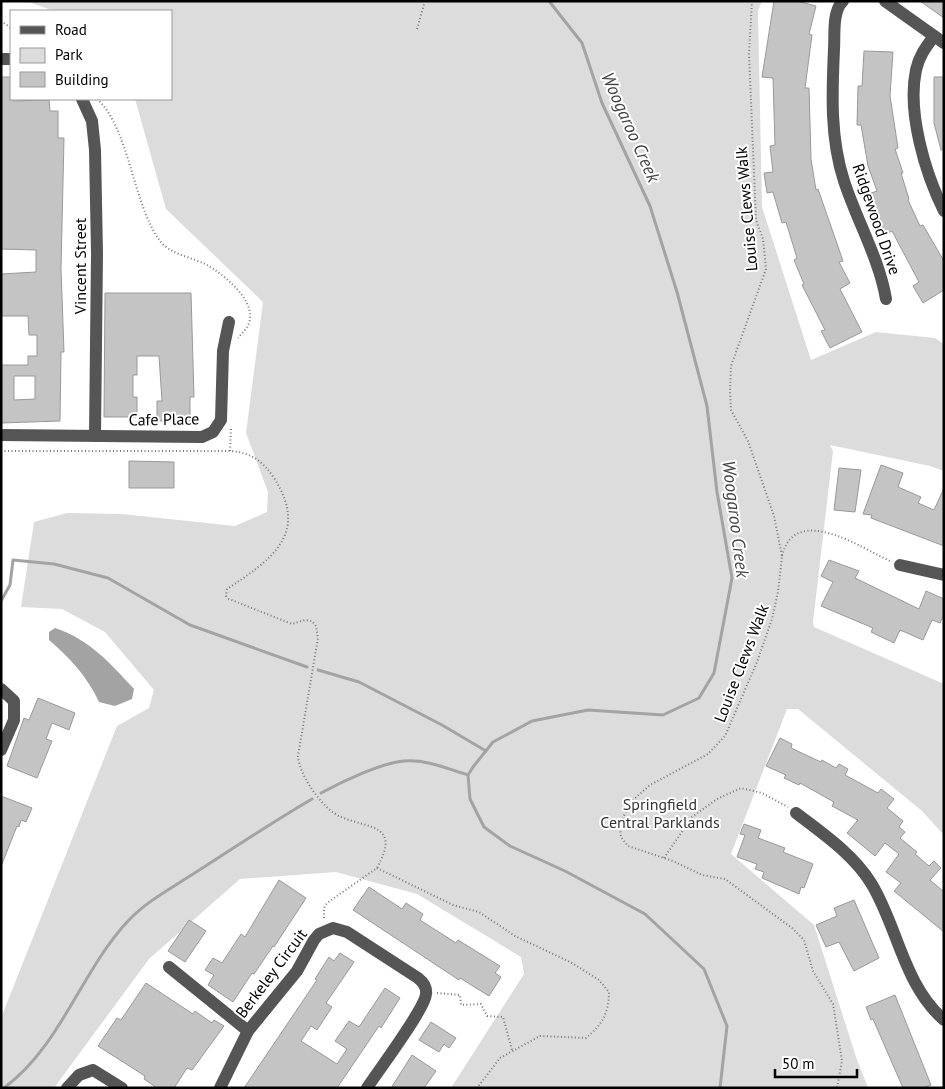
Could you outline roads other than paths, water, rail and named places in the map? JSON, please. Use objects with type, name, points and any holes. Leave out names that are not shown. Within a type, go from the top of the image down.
[{"type":"street","name":"Ridgewood Drive","points":[[842,1],[835,23],[832,122],[843,179],[864,236],[882,276],[886,299]]},
{"type":"street","points":[[885,1],[939,39],[921,53],[916,70],[914,93],[921,150],[931,184],[944,211]]},
{"type":"street","name":"Vincent Street","points":[[82,100],[92,121],[95,150],[97,263],[94,436]]},
{"type":"street","name":"Cafe Place","points":[[1,435],[202,437],[214,432],[221,420],[223,351],[229,322]]},
{"type":"street","points":[[900,565],[944,575]]},
{"type":"street","points":[[1,688],[14,701],[14,720],[1,750]]},
{"type":"street","points":[[796,813],[842,850],[870,882],[918,990],[930,1008],[944,1020]]},
{"type":"street","name":"Berkeley Circuit","points":[[220,1088],[248,1031],[297,971],[314,940],[327,930],[340,930],[352,935],[418,978],[425,985],[427,992],[421,1008],[367,1088]]},
{"type":"street","points":[[168,967],[248,1031]]},
{"type":"street","points":[[67,1088],[79,1075],[93,1070],[122,1088]]},
{"type":"waterway","name":"Woogaroo Creek","points":[[549,1],[582,43],[602,103],[650,206],[677,292],[707,406],[717,492],[732,578],[714,673],[699,698],[663,715],[588,710],[532,721],[493,742],[473,767],[468,775],[470,799],[484,827],[510,846],[565,871],[645,914],[704,969],[727,1026],[720,1088]]},
{"type":"waterway","points":[[1,601],[10,585],[13,560],[54,564],[108,578],[190,625],[307,667]]},
{"type":"waterway","points":[[318,670],[359,682],[442,725],[486,751]]},
{"type":"waterway","points":[[321,793],[373,769],[395,762],[429,763],[468,775]]},
{"type":"waterway","points":[[4,1088],[24,1071],[41,1051],[56,1030],[97,962],[135,914],[167,890],[312,799]]},
{"type":"park label","name":"Springfield Central Parklands","points":[[660,813]]}]
